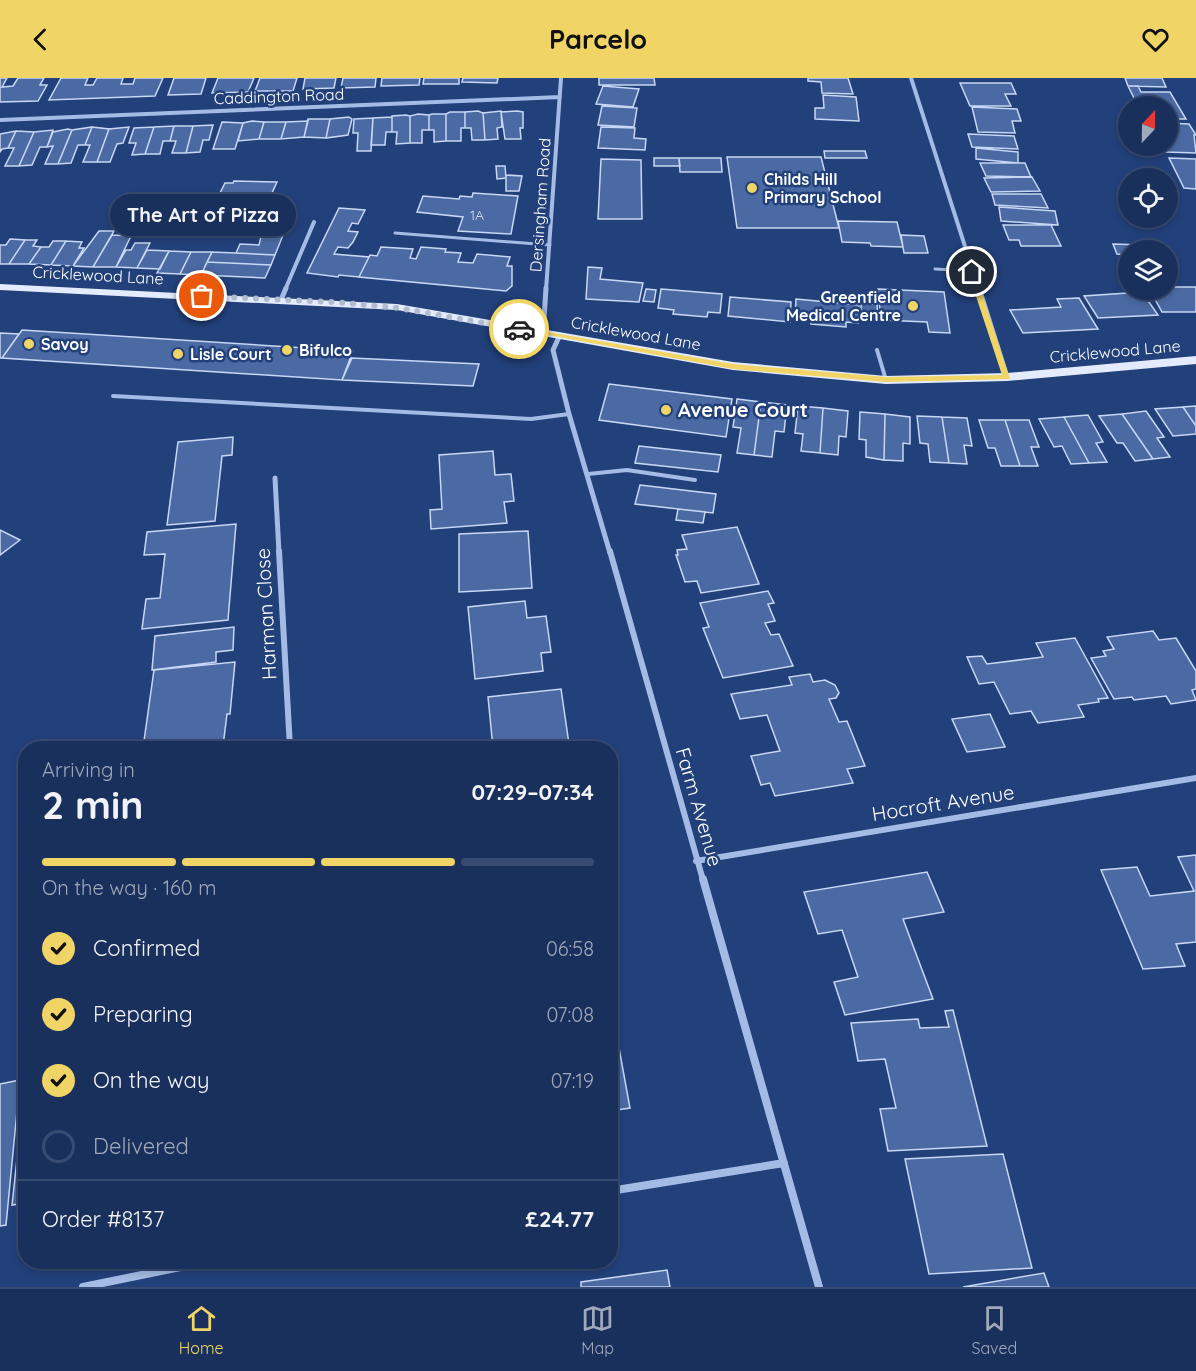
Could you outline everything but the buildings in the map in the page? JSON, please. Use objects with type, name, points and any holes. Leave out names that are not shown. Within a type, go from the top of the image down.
[{"type":"main road","name":"Cricklewood Lane","points":[[0,287],[333,302],[416,310],[733,366],[886,380],[1007,377],[1196,360]]},
{"type":"street","name":"Dersingham Road","points":[[539,333],[544,320],[561,78]]},
{"type":"street","points":[[911,78],[1007,377]]},
{"type":"street","name":"Caddington Road","points":[[0,120],[560,97]]},
{"type":"street","points":[[281,300],[314,222]]},
{"type":"street","name":"Farm Avenue","points":[[559,337],[553,350],[569,414],[819,1287]]},
{"type":"street","name":"Harman Close","points":[[275,478],[290,741]]},
{"type":"street","name":"Hocroft Avenue","points":[[696,861],[1196,778]]},
{"type":"street","points":[[618,1190],[784,1163]]},
{"type":"street","points":[[83,1287],[171,1269]]},
{"type":"lane","points":[[395,233],[549,245]]},
{"type":"lane","points":[[935,269],[972,272]]},
{"type":"lane","points":[[877,350],[886,380]]},
{"type":"lane","points":[[112,396],[531,419],[569,414]]},
{"type":"lane","points":[[588,474],[627,470],[695,480]]},
{"type":"way so far","points":[[202,296],[333,302],[398,308],[519,329]]},
{"type":"place","name":"Childs Hill Primary School","points":[[752,188]]},
{"type":"place","name":"The Art of Pizza","points":[[202,296]]},
{"type":"place","name":"Greenfield Medical Centre","points":[[913,306]]},
{"type":"place","name":"Savoy","points":[[29,344]]},
{"type":"place","name":"Bifulco","points":[[287,350]]},
{"type":"place","name":"Lisle Court","points":[[178,354]]},
{"type":"place","name":"Avenue Court","points":[[666,410]]},
{"type":"route","points":[[519,329],[733,366],[886,380],[1007,377],[972,272]]}]
